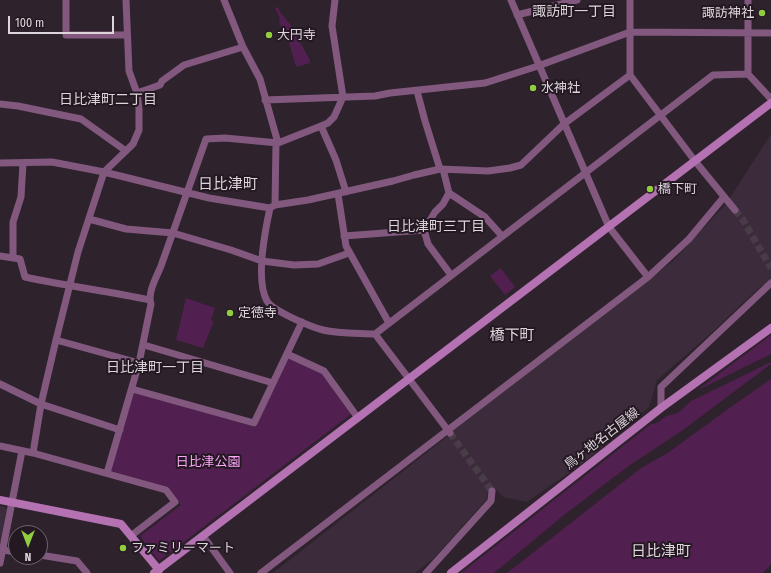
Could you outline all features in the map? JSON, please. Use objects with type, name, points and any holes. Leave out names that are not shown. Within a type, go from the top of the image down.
[{"type":"street","points":[[66,0],[66,35],[127,35]]},
{"type":"street","points":[[33,453],[41,404],[78,252],[104,172],[133,144],[139,130],[137,93],[129,71],[126,0]]},
{"type":"street","points":[[224,0],[243,47],[260,79],[277,142],[273,206],[264,239],[262,288],[267,302],[280,312],[323,330],[375,334],[713,75],[748,74]]},
{"type":"street","points":[[107,473],[144,345],[154,282],[206,139],[225,138],[277,142],[328,123],[334,117],[343,97],[332,26],[335,0]]},
{"type":"street","points":[[511,0],[538,66],[609,227],[648,277]]},
{"type":"street","points":[[517,15],[577,0]]},
{"type":"street","points":[[630,0],[630,75],[695,161],[735,210]]},
{"type":"street","points":[[748,0],[748,74],[771,99]]},
{"type":"street","points":[[265,100],[375,96],[485,83],[538,66],[630,32],[771,33]]},
{"type":"street","points":[[137,93],[160,85],[162,81],[184,65],[243,47]]},
{"type":"street","points":[[0,163],[52,162],[104,172],[209,198],[273,206],[393,182],[414,175],[441,169],[488,171],[520,165],[564,124],[630,75]]},
{"type":"street","points":[[418,91],[425,121],[449,194],[485,217],[502,236]]},
{"type":"street","points":[[0,104],[18,106],[81,119],[126,151]]},
{"type":"street","points":[[0,500],[118,522],[132,535],[156,571],[771,104]]},
{"type":"street","points":[[321,126],[336,160],[346,192]]},
{"type":"street","points":[[13,258],[12,222],[20,197],[23,163]]},
{"type":"street","points":[[338,194],[346,246],[389,323]]},
{"type":"street","points":[[449,194],[443,204],[435,212],[424,230],[428,244],[451,275]]},
{"type":"street","points":[[261,573],[449,431],[648,277],[689,240],[724,197]]},
{"type":"street","points":[[89,219],[126,228],[173,233],[262,261],[294,265],[318,264],[349,253]]},
{"type":"street","points":[[344,236],[424,230]]},
{"type":"street","points":[[0,256],[20,259],[24,276],[150,300]]},
{"type":"street","points":[[661,408],[662,387],[771,283]]},
{"type":"street","points":[[132,389],[254,423],[302,322]]},
{"type":"street","name":"鳥ヶ地名古屋線","points":[[451,573],[661,408],[771,328]]},
{"type":"street","points":[[375,334],[449,431]]},
{"type":"street","points":[[56,340],[139,363]]},
{"type":"street","points":[[144,345],[273,383]]},
{"type":"street","points":[[287,354],[324,371],[358,418]]},
{"type":"street","points":[[0,384],[41,404],[120,430]]},
{"type":"street","points":[[0,446],[33,453],[166,490],[175,502],[132,535]]},
{"type":"street","points":[[0,563],[22,451]]},
{"type":"street","points":[[426,573],[491,501],[492,491]]},
{"type":"street","points":[[203,536],[230,573]]},
{"type":"street","points":[[2,550],[8,551]]},
{"type":"street","points":[[48,556],[78,561],[87,573]]},
{"type":"shaded area","points":[[771,134],[771,282],[760,287],[709,335],[657,380],[649,407],[587,460],[527,502],[503,497],[496,489],[487,495],[487,499],[433,559],[415,573],[273,573],[453,432],[453,429],[673,261],[726,204]]},
{"type":"shaded area","points":[[0,506],[5,507],[7,510],[0,546]]},
{"type":"green space","points":[[278,7],[280,12],[290,24],[310,60],[310,63],[296,67],[288,39],[286,39],[279,22],[280,19],[275,8]]},
{"type":"green space","points":[[501,268],[515,287],[505,295],[490,276]]},
{"type":"green space","points":[[186,298],[215,308],[211,320],[214,321],[203,348],[176,340]]},
{"type":"green space","points":[[771,335],[771,354],[696,391]]},
{"type":"green space","name":"日比津公園","points":[[288,358],[322,373],[350,415],[159,561],[140,536],[181,505],[167,487],[111,471],[133,394],[136,393],[255,427]]},
{"type":"green space","points":[[771,362],[771,364],[683,430],[630,465],[564,515],[494,573],[461,573],[651,424],[657,423],[666,416],[678,413],[691,401]]},
{"type":"green space","points":[[771,379],[771,564],[763,573],[507,573],[641,468],[669,452]]},
{"type":"tunnel","points":[[735,210],[743,220],[771,268]]},
{"type":"tunnel","points":[[450,433],[492,491]]},
{"type":"place","name":"諏訪神社","points":[[762,13]]},
{"type":"place","name":"大円寺","points":[[269,35]]},
{"type":"place","name":"水神社","points":[[533,88]]},
{"type":"place","name":"橋下町","points":[[650,189]]},
{"type":"place","name":"定徳寺","points":[[230,313]]},
{"type":"place","name":"ファミリーマート","points":[[123,548]]},
{"type":"district","name":"諏訪町一丁目","points":[[574,12]]},
{"type":"district","name":"日比津町二丁目","points":[[108,100]]},
{"type":"district","name":"日比津町","points":[[228,185]]},
{"type":"district","name":"日比津町三丁目","points":[[436,227]]},
{"type":"district","name":"橋下町","points":[[512,336]]},
{"type":"district","name":"日比津町一丁目","points":[[155,368]]},
{"type":"district","name":"日比津町","points":[[661,552]]}]
